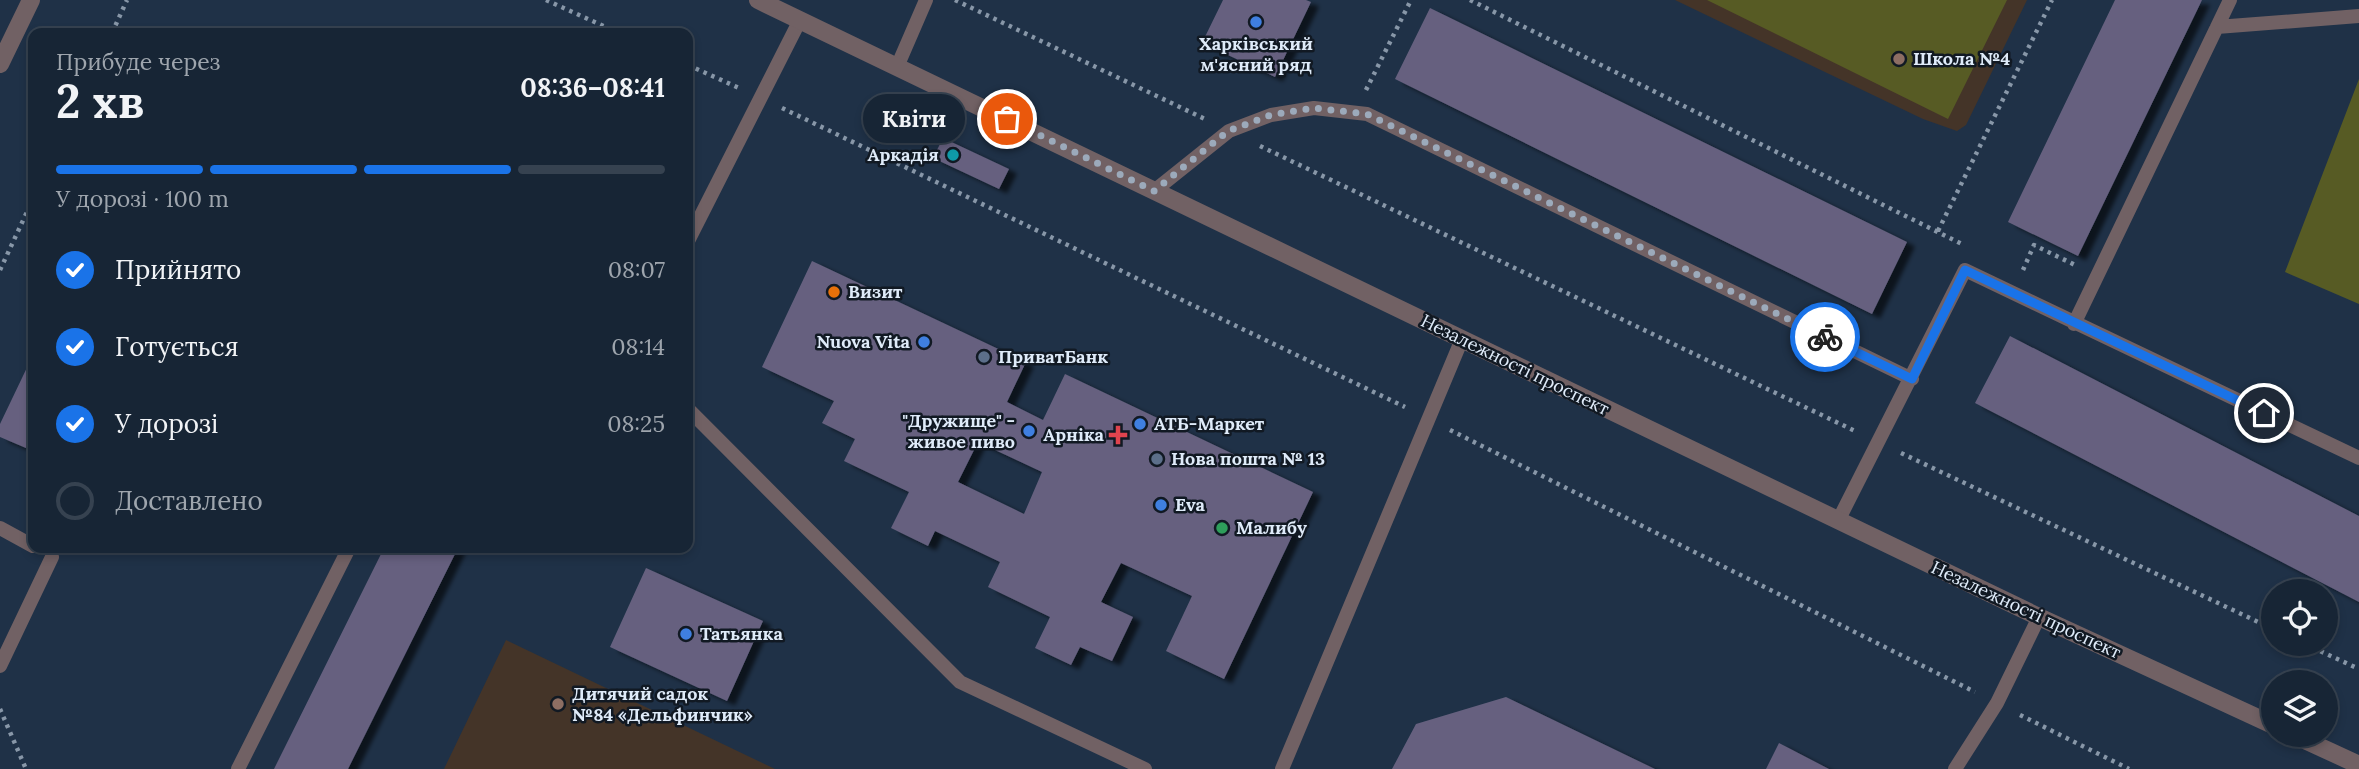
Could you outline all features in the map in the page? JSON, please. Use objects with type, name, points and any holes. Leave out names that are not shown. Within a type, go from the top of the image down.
[{"type":"street","points":[[0,64],[31,0]]},
{"type":"street","name":"Незалежності проспект","points":[[758,0],[1838,521],[2261,719]]},
{"type":"street","points":[[2320,747],[2359,765]]},
{"type":"lane","points":[[897,67],[926,0]]},
{"type":"lane","points":[[2074,324],[2230,0]]},
{"type":"lane","points":[[2217,27],[2359,16]]},
{"type":"lane","points":[[693,231],[800,20]]},
{"type":"lane","points":[[1154,191],[1228,131],[1271,115],[1314,108],[1367,114],[1912,379]]},
{"type":"lane","points":[[1838,521],[1965,270],[2359,458]]},
{"type":"lane","points":[[1282,769],[1462,339]]},
{"type":"lane","points":[[693,414],[960,682],[1145,769]]},
{"type":"lane","points":[[0,528],[28,544]]},
{"type":"lane","points":[[0,666],[55,553]]},
{"type":"lane","points":[[238,769],[346,553]]},
{"type":"lane","points":[[1955,769],[1997,703],[2039,617]]},
{"type":"path","points":[[113,28],[127,0]]},
{"type":"path","points":[[546,0],[608,28]]},
{"type":"path","points":[[955,0],[2261,623]]},
{"type":"path","points":[[1354,114],[1411,0]]},
{"type":"path","points":[[1470,0],[1974,249]]},
{"type":"path","points":[[1938,231],[2052,0]]},
{"type":"path","points":[[0,270],[28,210]]},
{"type":"path","points":[[2012,293],[2034,245],[2097,275]]},
{"type":"path","points":[[2331,656],[2359,669]]},
{"type":"path","points":[[0,709],[26,769]]},
{"type":"shaded area","name":"Школа №4","points":[[1675,0],[2027,0],[1966,125],[1957,131],[1923,119]]},
{"type":"shaded area","name":"Дитячий садок №84 «Дельфинчик»","points":[[506,640],[775,769],[444,769]]},
{"type":"green space","name":"Школа №4","points":[[1707,0],[2007,0],[1948,119]]},
{"type":"green space","points":[[2359,79],[2359,304],[2285,272]]},
{"type":"building","name":"Харківський м'ясний ряд","points":[[1223,0],[1311,2],[1275,77],[1202,43]]},
{"type":"building","points":[[2115,0],[2202,0],[2078,256],[2008,222]]},
{"type":"building","points":[[1430,8],[1907,242],[1872,314],[1395,79]]},
{"type":"building","points":[[943,138],[1009,169],[999,189],[933,158]]},
{"type":"building","points":[[812,261],[1026,362],[1007,402],[1043,420],[1065,374],[1313,492],[1224,679],[1166,651],[1192,596],[1121,563],[1101,602],[1133,617],[1112,661],[1080,647],[1071,665],[1035,648],[1050,617],[988,587],[1000,562],[935,531],[928,546],[891,528],[909,492],[844,461],[855,439],[822,423],[834,401],[762,367]],"holes":[[[978,442],[1042,472],[1024,514],[958,482]]]},
{"type":"building","points":[[2010,336],[2359,516],[2359,602],[2338,591],[2338,579],[2315,579],[1975,403]]},
{"type":"building","points":[[28,365],[28,449],[0,437],[0,424]]},
{"type":"building","points":[[382,553],[456,553],[348,769],[274,769]]},
{"type":"building","name":"Татьянка","points":[[646,568],[763,621],[727,701],[610,647]]},
{"type":"building","points":[[1506,697],[1655,769],[1392,769],[1416,724]]},
{"type":"building","points":[[1779,743],[1829,769],[1766,769]]},
{"type":"way so far","points":[[1007,119],[1154,191],[1228,131],[1271,115],[1314,108],[1367,114],[1825,337]]},
{"type":"place","name":"Харківський м'ясний ряд","points":[[1256,22]]},
{"type":"place","name":"Школа №4","points":[[1899,59]]},
{"type":"place","name":"Квіти","points":[[1007,119]]},
{"type":"place","name":"Аркадія","points":[[953,155]]},
{"type":"place","name":"Визит","points":[[834,292]]},
{"type":"place","name":"Nuova Vita","points":[[924,342]]},
{"type":"place","name":"ПриватБанк","points":[[984,357]]},
{"type":"place","name":"АТБ-Маркет","points":[[1140,424]]},
{"type":"place","name":"\"Дружище\" - живое пиво","points":[[1029,431]]},
{"type":"place","name":"Арніка","points":[[1118,435]]},
{"type":"place","name":"Нова пошта № 13","points":[[1157,459]]},
{"type":"place","name":"Eva","points":[[1161,505]]},
{"type":"place","name":"Малибу","points":[[1222,528]]},
{"type":"place","name":"Татьянка","points":[[686,634]]},
{"type":"place","name":"Дитячий садок №84 «Дельфинчик»","points":[[558,704]]},
{"type":"route","points":[[1825,337],[1912,379],[1965,270],[2264,413]]}]
